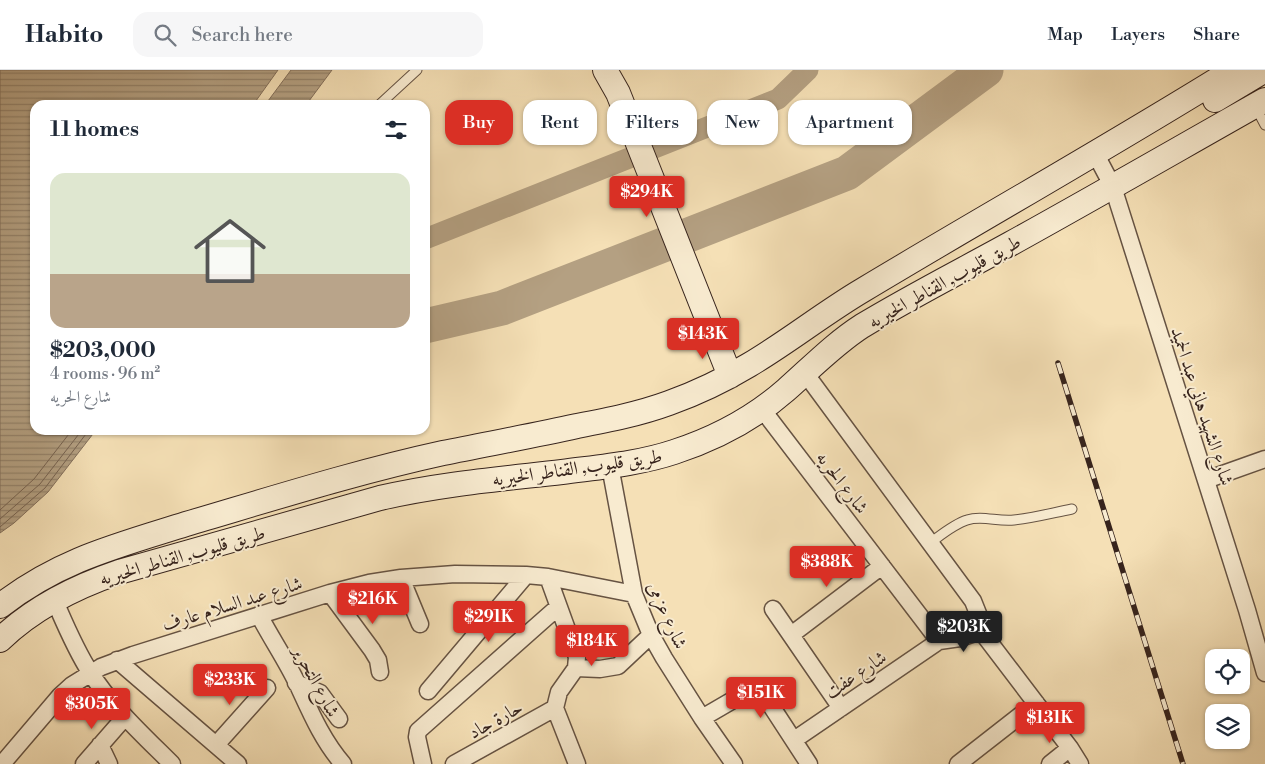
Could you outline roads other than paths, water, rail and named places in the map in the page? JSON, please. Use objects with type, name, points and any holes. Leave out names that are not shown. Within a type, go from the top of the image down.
[{"type":"main road","points":[[605,70],[618,93],[730,376]]},
{"type":"main road","name":"طريق قليوب, القناطر الخيريه","points":[[0,606],[20,590],[50,572],[114,546],[401,463],[634,414],[691,394],[730,376],[758,360],[862,290],[1152,121],[1233,70]]},
{"type":"main road","points":[[1152,121],[1167,122],[1182,118],[1265,70]]},
{"type":"main road","name":"طريق قليوب, القناطر الخيريه","points":[[0,640],[30,615],[54,599],[85,583],[380,498],[463,483],[642,461],[690,446],[734,426],[762,409],[841,342],[880,316],[1113,187],[1262,110]]},
{"type":"street","name":"شارع الشهيد هاني عبد الحميد","points":[[1095,153],[1113,187],[1247,610],[1265,673]]},
{"type":"street","name":"شارع الحريه","points":[[805,373],[973,601],[981,621],[981,631],[1070,748],[1080,764]]},
{"type":"street","name":"شارع الحريه","points":[[762,409],[939,641]]},
{"type":"street","points":[[1206,480],[1265,459]]},
{"type":"street","name":"شارع عزمى","points":[[610,466],[634,594],[651,635],[702,718],[734,764]]},
{"type":"street","points":[[791,635],[882,566]]},
{"type":"street","name":"شارع عبد السلام عارف","points":[[2,764],[60,696],[91,673],[117,660],[330,593],[370,583],[401,578],[455,574],[526,575],[634,594]]},
{"type":"street","points":[[428,691],[526,575]]},
{"type":"street","points":[[401,578],[420,624]]},
{"type":"street","points":[[548,578],[577,658],[576,668],[558,692],[555,708],[577,764]]},
{"type":"street","points":[[330,593],[372,650],[378,660],[380,672]]},
{"type":"street","points":[[54,599],[77,649],[91,673],[125,717],[172,764]]},
{"type":"street","points":[[423,764],[417,737],[418,731],[558,607]]},
{"type":"street","points":[[773,608],[841,708]]},
{"type":"street","name":"شارع التحرير","points":[[259,615],[338,762]]},
{"type":"street","points":[[939,641],[960,638],[981,631]]},
{"type":"street","points":[[576,668],[600,669],[618,666],[651,635]]},
{"type":"street","name":"شارع عفت","points":[[794,740],[939,641]]},
{"type":"street","points":[[117,660],[238,764]]},
{"type":"street","points":[[296,683],[320,693],[340,719]]},
{"type":"street","points":[[216,745],[267,688]]},
{"type":"street","points":[[702,718],[739,696],[753,692],[766,698],[809,764]]},
{"type":"street","points":[[958,764],[1036,703]]},
{"type":"street","name":"حارة جاد","points":[[454,764],[555,708]]},
{"type":"street","points":[[84,764],[125,717]]},
{"type":"street","points":[[100,745],[109,764]]},
{"type":"street","points":[[1050,764],[1070,748]]},
{"type":"lane","points":[[384,100],[417,70]]},
{"type":"lane","points":[[930,543],[961,522],[968,520],[978,518],[1001,521],[1013,520],[1072,509]]},
{"type":"water","points":[[0,70],[278,70],[257,100],[30,100],[30,435],[92,435],[48,492],[0,533]]},
{"type":"water","points":[[291,70],[332,70],[310,100],[269,100]]},
{"type":"waterway","points":[[430,237],[778,99],[808,70]]},
{"type":"waterway","points":[[430,325],[502,308],[847,173],[986,70]]},
{"type":"railway","points":[[1058,363],[1183,764]]}]
